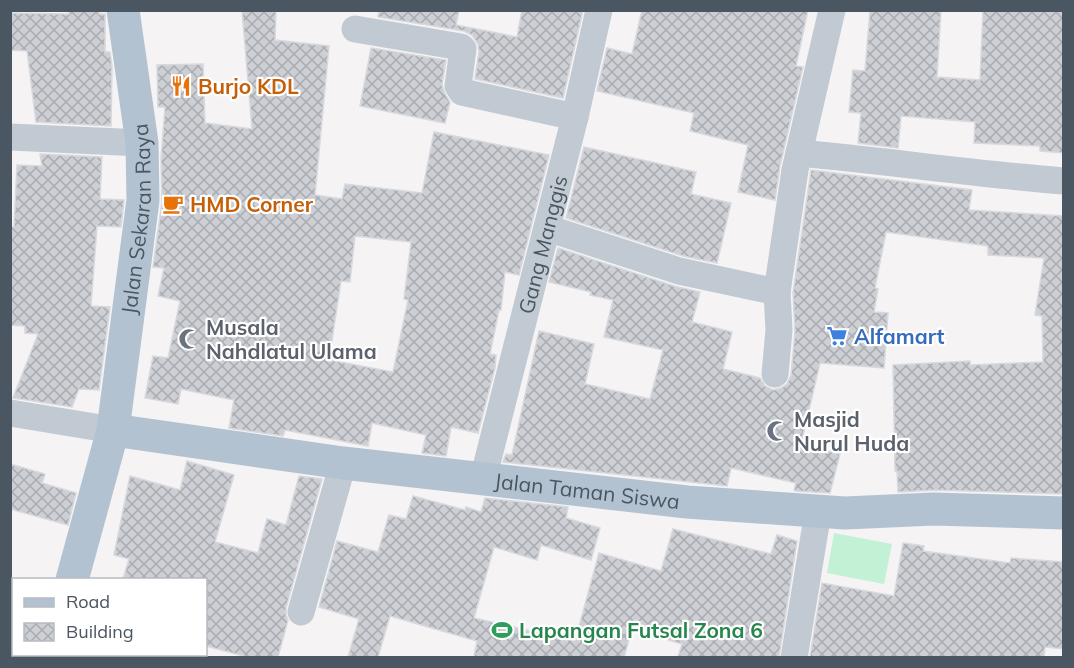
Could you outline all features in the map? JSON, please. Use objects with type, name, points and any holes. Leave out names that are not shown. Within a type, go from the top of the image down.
[{"type":"main road","name":"Jalan Sekaran Raya","points":[[72,578],[113,429],[143,200],[142,143],[123,10]]},
{"type":"main road","name":"Jalan Taman Siswa","points":[[113,429],[343,463],[687,502],[844,513],[934,509],[1064,513]]},
{"type":"street","name":"Gang Manggis","points":[[483,479],[575,117],[599,10]]},
{"type":"street","points":[[775,374],[779,330],[777,292],[799,153],[832,10]]},
{"type":"street","points":[[355,29],[461,47],[463,49],[458,86],[462,92],[575,117]]},
{"type":"street","points":[[10,137],[142,143]]},
{"type":"street","points":[[799,153],[884,160],[977,174],[1064,181]]},
{"type":"street","points":[[547,228],[679,271],[777,292]]},
{"type":"street","points":[[10,413],[113,429]]},
{"type":"street","points":[[301,612],[343,463]]},
{"type":"street","points":[[794,657],[818,512]]},
{"type":"green space","points":[[834,533],[892,544],[884,584],[827,573]]},
{"type":"building","points":[[69,10],[99,10],[99,14],[105,14],[105,52],[110,52],[112,66],[111,126],[36,122],[27,51],[10,50],[10,13],[69,14]]},
{"type":"building","points":[[242,10],[276,10],[275,40],[329,46],[315,195],[342,199],[345,184],[422,193],[434,132],[549,155],[519,275],[505,272],[501,310],[499,310],[490,354],[496,355],[495,368],[478,433],[451,427],[446,456],[422,453],[426,435],[372,423],[368,446],[285,430],[283,436],[229,428],[234,400],[181,389],[178,404],[145,398],[153,356],[168,358],[180,301],[158,296],[164,268],[153,267],[162,202],[161,159],[165,107],[158,107],[157,65],[203,64],[205,123],[252,129]],"holes":[[[355,236],[411,242],[404,299],[408,300],[393,372],[329,360],[341,281],[350,282]]]},
{"type":"building","points":[[379,10],[459,10],[456,25],[517,37],[522,10],[583,10],[563,98],[475,79],[479,51],[478,44],[472,35],[464,31],[378,17]]},
{"type":"building","points":[[642,10],[808,10],[796,66],[803,67],[780,166],[775,200],[738,192],[748,145],[690,131],[694,113],[597,91],[607,48],[632,54]]},
{"type":"building","points":[[870,10],[941,10],[937,77],[980,80],[983,10],[1064,10],[1064,153],[1040,151],[1040,146],[974,143],[975,122],[901,116],[898,148],[858,143],[861,113],[849,112],[853,70],[865,71]]},
{"type":"building","points":[[371,48],[446,60],[442,85],[450,102],[445,123],[360,106]]},
{"type":"building","points":[[584,147],[696,172],[691,194],[731,203],[717,263],[683,256],[566,218]]},
{"type":"building","points":[[40,154],[102,157],[100,199],[124,200],[121,227],[97,226],[91,306],[110,307],[99,390],[79,389],[72,407],[13,398],[38,334],[25,333],[25,326],[10,325],[10,227],[14,227],[17,165],[42,166]]},
{"type":"building","points":[[811,170],[972,190],[969,210],[1064,216],[1064,494],[935,490],[898,492],[897,471],[895,471],[893,365],[970,361],[970,365],[1043,362],[1042,316],[1035,315],[1044,258],[988,255],[988,246],[886,232],[875,288],[878,289],[874,312],[888,313],[884,368],[820,363],[801,444],[840,454],[830,493],[796,491],[794,490],[796,483],[731,468],[727,486],[503,462],[506,454],[512,455],[539,331],[594,344],[585,384],[650,399],[663,350],[604,337],[613,300],[549,282],[558,248],[674,286],[700,292],[692,322],[732,332],[723,369],[760,378],[765,386],[773,390],[787,384],[791,375],[795,331],[793,293]]},
{"type":"building","points":[[187,461],[234,475],[215,542],[258,553],[267,519],[286,525],[299,476],[322,479],[286,608],[288,620],[278,657],[247,657],[207,646],[207,578],[123,578],[129,559],[114,555],[130,476],[180,490]]},
{"type":"building","points":[[10,464],[45,474],[42,483],[76,493],[68,525],[10,509]]},
{"type":"building","points":[[413,496],[481,512],[485,498],[568,507],[566,518],[600,528],[591,560],[541,545],[537,560],[494,547],[474,618],[575,641],[599,553],[661,571],[673,529],[771,554],[777,535],[797,541],[779,657],[678,657],[682,644],[632,629],[624,657],[474,657],[477,641],[390,616],[378,657],[348,657],[359,619],[319,607],[337,541],[378,552],[389,515],[406,519]]},
{"type":"building","points":[[903,543],[924,546],[923,551],[1010,563],[1011,558],[1064,562],[1064,649],[1045,647],[1044,657],[810,657],[822,583],[894,596]]},
{"type":"place","name":"Burjo KDL","points":[[181,86]]},
{"type":"place","name":"HMD Corner","points":[[173,204]]},
{"type":"place","name":"Alfamart","points":[[837,336]]},
{"type":"place","name":"Musala Nahdlatul Ulama","points":[[189,339]]},
{"type":"place","name":"Masjid Nurul Huda","points":[[777,431]]},
{"type":"place","name":"Lapangan Futsal Zona 6","points":[[502,630]]}]
